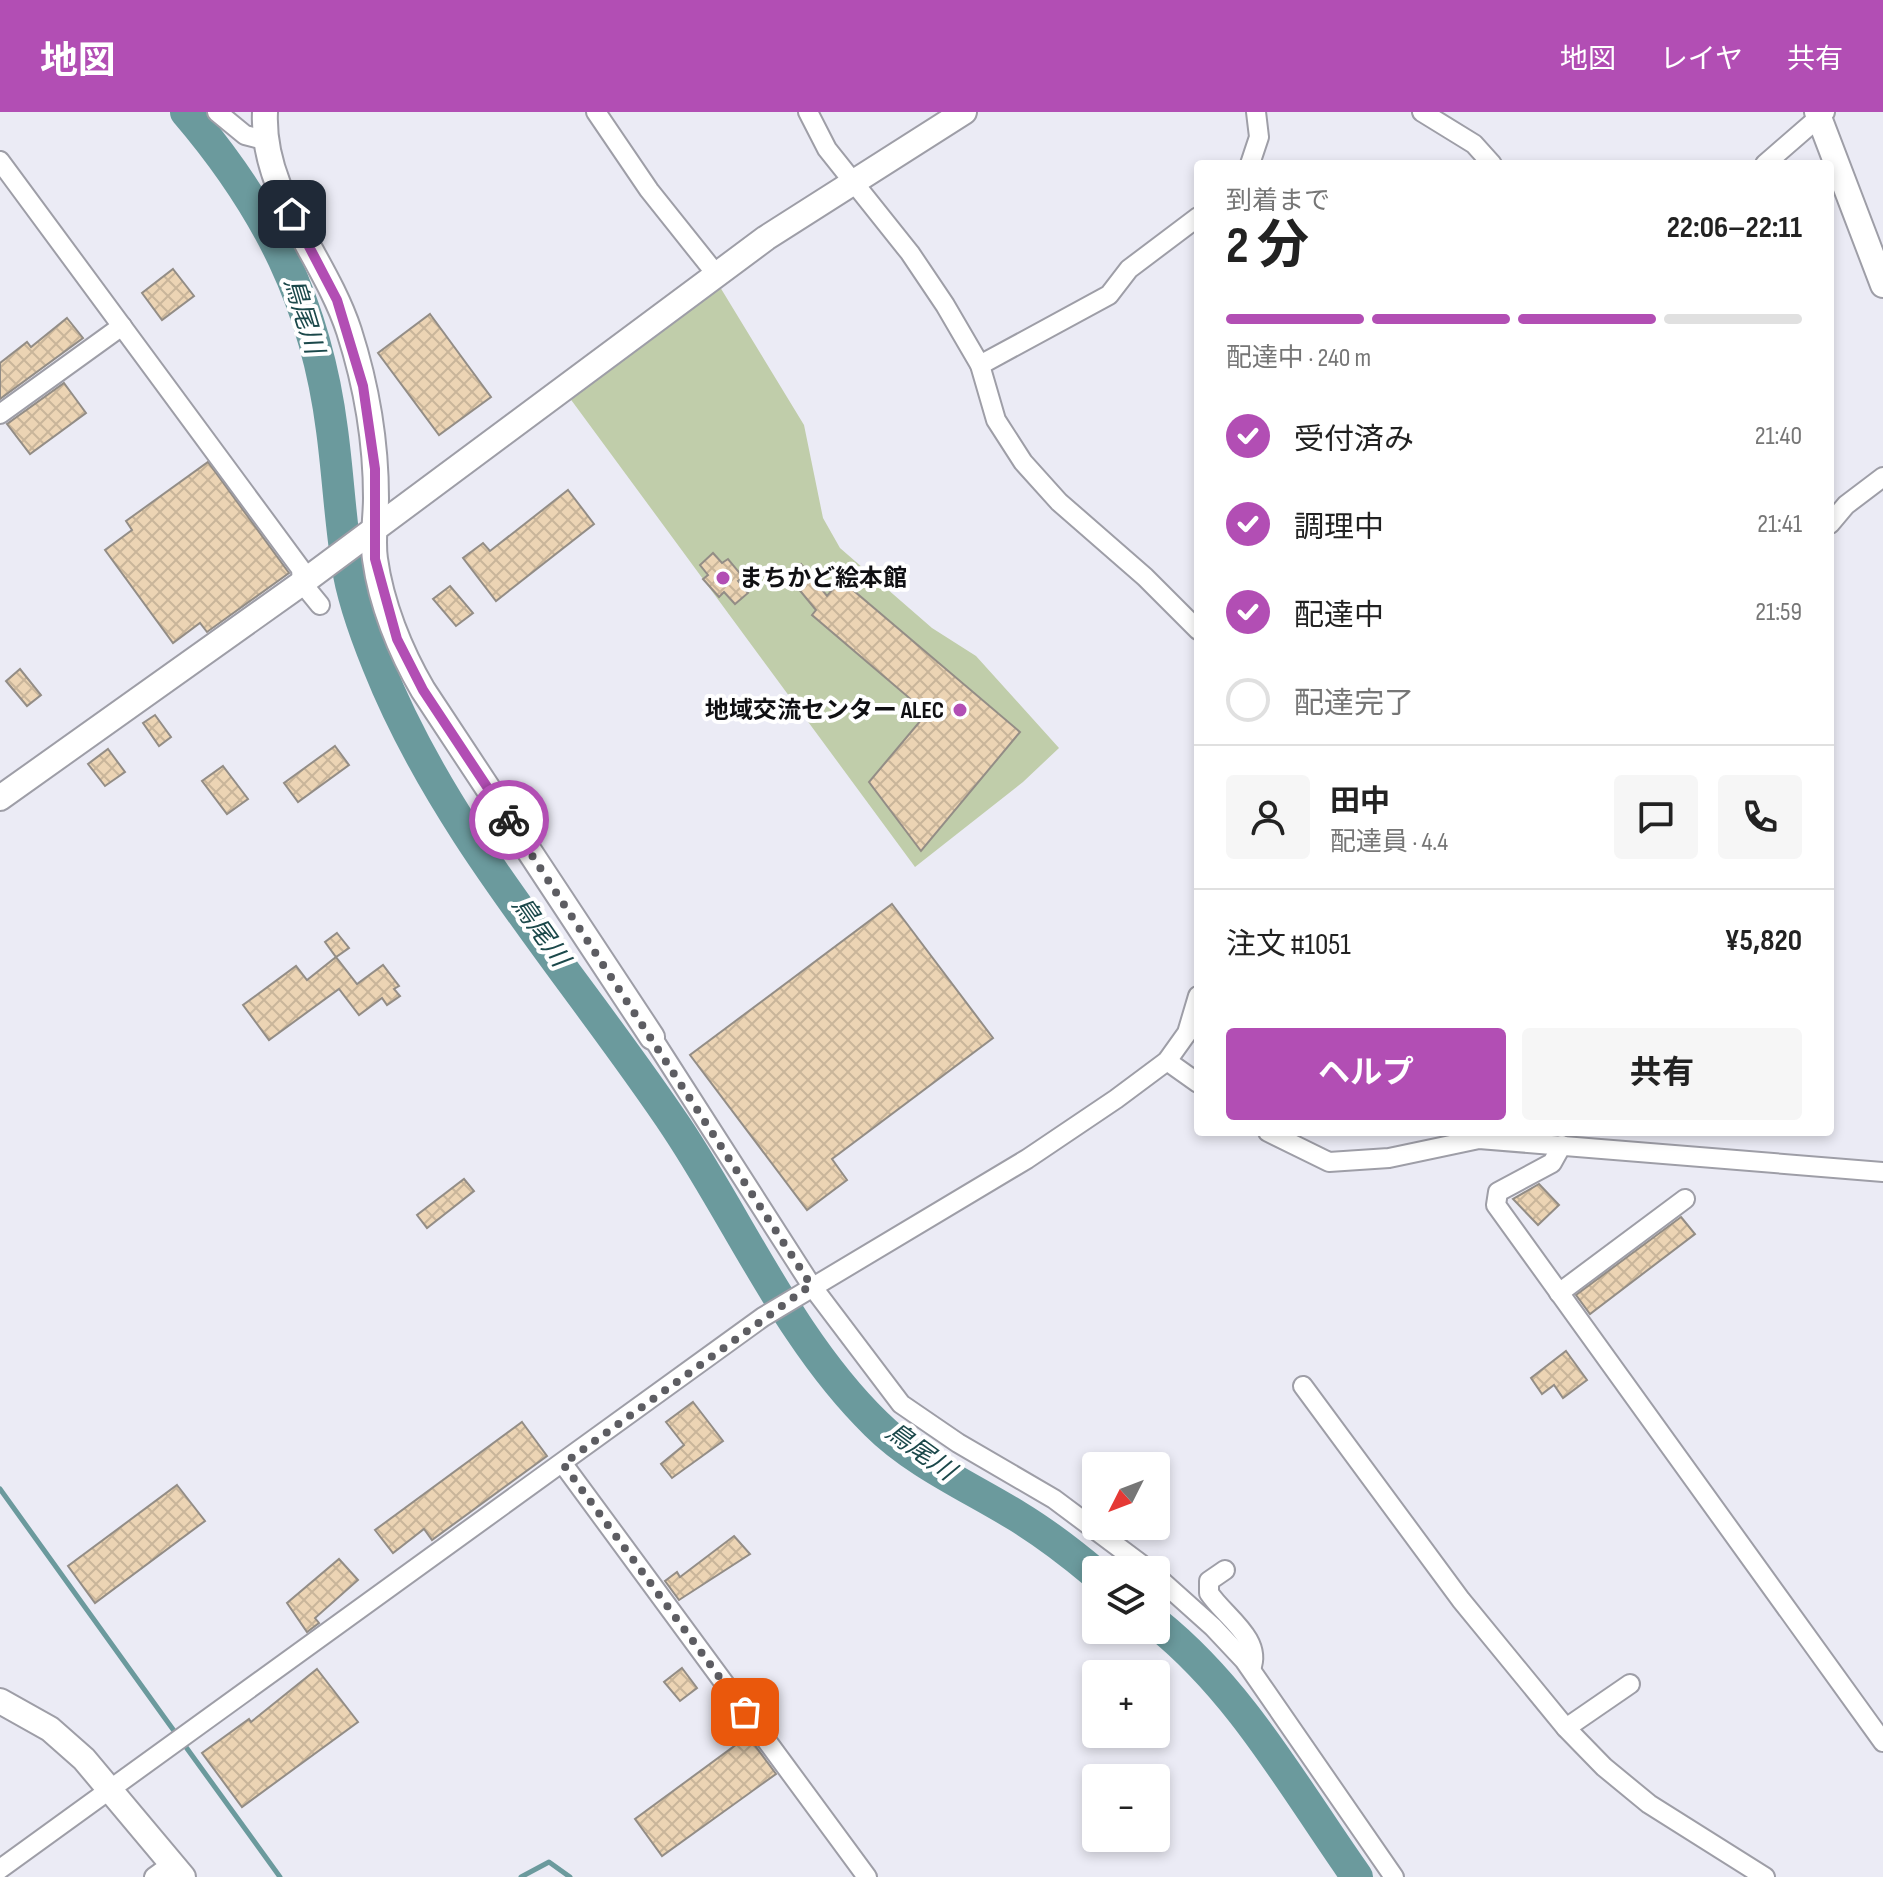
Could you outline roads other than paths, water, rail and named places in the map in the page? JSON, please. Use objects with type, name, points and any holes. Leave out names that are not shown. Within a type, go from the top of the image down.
[{"type":"street","points":[[217,112],[245,135],[264,140]]},
{"type":"street","points":[[265,112],[264,140],[276,180],[349,330],[373,444],[366,534],[397,639],[412,672],[652,1037],[808,1288],[901,1404],[958,1443],[1054,1499],[1130,1556]]},
{"type":"street","points":[[596,112],[649,190],[716,274]]},
{"type":"street","points":[[808,112],[827,149],[910,253],[980,365],[996,420],[1023,462],[1059,502],[1145,577],[1194,626]]},
{"type":"street","points":[[0,798],[308,579],[716,274],[964,112]]},
{"type":"street","points":[[1251,160],[1259,137],[1256,112]]},
{"type":"street","points":[[1422,112],[1474,144],[1488,160]]},
{"type":"street","points":[[1769,160],[1821,114],[1883,285]]},
{"type":"street","points":[[0,161],[301,569],[320,605]]},
{"type":"street","points":[[980,365],[1109,295],[1129,269],[1194,220]]},
{"type":"street","points":[[0,414],[122,326]]},
{"type":"street","points":[[1834,519],[1846,505],[1883,477]]},
{"type":"street","points":[[1,1873],[110,1789],[763,1317],[1063,1136],[1167,1061],[1187,1033],[1194,1009]]},
{"type":"street","points":[[1167,1061],[1194,1080]]},
{"type":"street","points":[[1276,1136],[1329,1162],[1348,1163],[1476,1136],[1883,1172]]},
{"type":"street","points":[[1562,1145],[1552,1163],[1506,1187],[1494,1199],[1883,1742]]},
{"type":"street","points":[[1559,1293],[1685,1199]]},
{"type":"street","points":[[1303,1386],[1494,1643],[1566,1728],[1604,1767],[1649,1804],[1765,1877]]},
{"type":"street","points":[[563,1464],[867,1877]]},
{"type":"street","points":[[1225,1570],[1209,1581],[1209,1593],[1251,1645],[1255,1660],[1251,1669]]},
{"type":"street","points":[[1170,1589],[1213,1627],[1251,1669],[1394,1877]]},
{"type":"street","points":[[1566,1728],[1630,1684]]},
{"type":"street","points":[[0,1701],[63,1740],[110,1789],[170,1873]]},
{"type":"waterway","points":[[186,112],[241,184],[284,260],[300,299],[324,384],[349,576],[356,602],[378,665],[406,727],[439,788],[515,904],[677,1128],[793,1320],[846,1391],[876,1424],[908,1451],[1027,1523],[1082,1563]]},
{"type":"waterway","points":[[0,1489],[177,1735]]},
{"type":"waterway","name":"鳥尾川","points":[[1170,1635],[1215,1679],[1241,1710],[1357,1877]]},
{"type":"waterway","points":[[183,1743],[280,1877]]},
{"type":"waterway","points":[[521,1877],[549,1862],[570,1877]]},
{"type":"place","name":"まちかど絵本館","points":[[723,578]]},
{"type":"place","name":"地域交流センター ALEC","points":[[960,710]]}]
